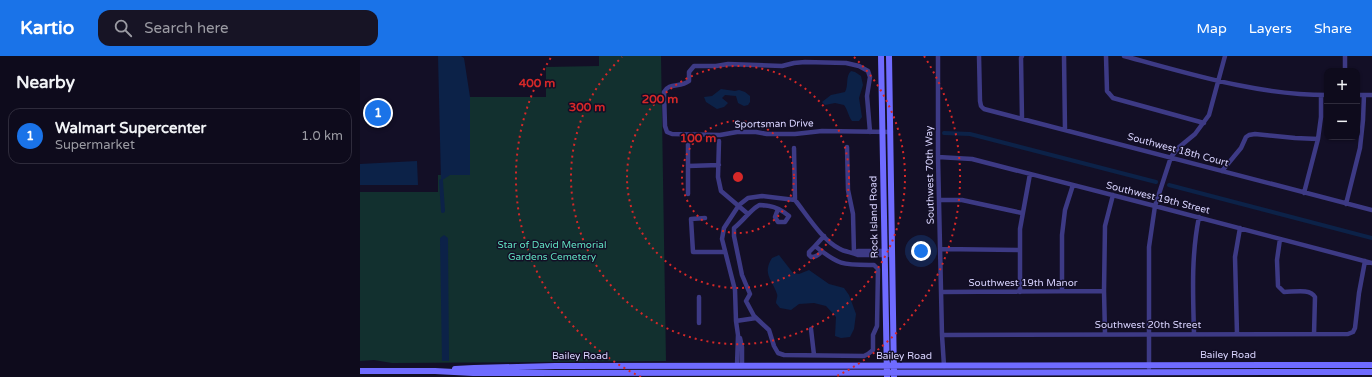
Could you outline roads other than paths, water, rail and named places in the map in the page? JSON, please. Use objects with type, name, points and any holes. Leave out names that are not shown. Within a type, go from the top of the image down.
[{"type":"street","name":"Rock Island Road","points":[[881,56],[885,253],[890,372]]},
{"type":"street","name":"Rock Island Road","points":[[888,56],[892,253],[890,372]]},
{"type":"street","name":"Southwest 70th Way","points":[[938,56],[938,157],[944,366]]},
{"type":"street","name":"Southwest 18th Court","points":[[978,56],[980,101],[981,106],[984,109],[1372,210]]},
{"type":"street","points":[[1022,56],[1022,119]]},
{"type":"street","points":[[1064,56],[1065,130]]},
{"type":"street","points":[[1106,56],[1107,91],[1110,96],[1204,123]]},
{"type":"street","points":[[1124,56],[1218,81],[1263,90],[1321,95],[1321,117],[1318,139],[1304,193]]},
{"type":"street","points":[[1149,373],[1149,247],[1155,206],[1171,158],[1178,148],[1195,134],[1209,115],[1225,56]]},
{"type":"street","points":[[1345,56],[1345,68]]},
{"type":"street","name":"Sportsman Drive","points":[[870,132],[867,96],[870,77],[868,71],[859,66],[846,63],[805,62],[782,66],[728,64],[716,66],[694,66],[691,69],[689,81],[687,83],[681,86],[670,86],[666,88],[664,92],[665,126],[667,132],[672,134],[720,135],[737,132],[795,134],[822,131],[870,132],[890,132]]},
{"type":"street","points":[[1360,96],[1372,96]]},
{"type":"street","points":[[1346,204],[1360,148],[1364,96]]},
{"type":"street","points":[[1222,171],[1241,148],[1249,135],[1255,134],[1318,139]]},
{"type":"street","points":[[719,141],[718,177],[721,191],[748,214]]},
{"type":"street","points":[[688,144],[688,194]]},
{"type":"street","points":[[847,147],[848,190],[853,214],[853,230],[855,236],[853,253]]},
{"type":"street","points":[[794,148],[795,200],[824,236],[839,249],[858,255],[892,253]]},
{"type":"street","name":"Southwest 19th Street","points":[[938,157],[972,159],[1372,263]]},
{"type":"street","points":[[688,166],[719,165]]},
{"type":"street","points":[[1020,292],[1022,213],[1030,174]]},
{"type":"street","points":[[1062,291],[1062,235],[1065,210],[1072,185]]},
{"type":"street","points":[[1105,334],[1105,226],[1114,195]]},
{"type":"street","points":[[740,372],[742,347],[736,321],[736,290],[722,239],[724,228],[739,205],[748,198],[762,196],[795,200]]},
{"type":"street","points":[[940,200],[962,200],[1022,213]]},
{"type":"street","points":[[778,209],[759,205],[734,228],[734,236],[742,275],[750,294],[746,301],[756,318],[769,330],[778,353],[784,355],[864,356],[873,350],[873,335],[877,326],[878,269],[874,265],[848,265],[838,262],[816,246]]},
{"type":"street","points":[[705,218],[691,219],[693,252],[725,252]]},
{"type":"street","points":[[1194,334],[1193,261],[1194,238],[1199,218]]},
{"type":"street","points":[[1237,334],[1235,257],[1240,228]]},
{"type":"street","points":[[822,251],[819,255],[811,257],[809,255],[811,248],[816,246],[824,236]]},
{"type":"street","points":[[1280,239],[1277,260],[1278,286],[1284,292],[1309,291],[1314,294],[1316,297],[1314,334]]},
{"type":"street","points":[[941,249],[1020,250]]},
{"type":"street","name":"Southwest 20th Street","points":[[942,335],[1348,334],[1353,332],[1355,328],[1359,293],[1365,262]]},
{"type":"street","name":"Southwest 19th Manor","points":[[942,292],[1104,291]]},
{"type":"street","points":[[698,297],[699,323]]},
{"type":"street","points":[[736,321],[756,318]]},
{"type":"street","points":[[811,329],[814,355]]},
{"type":"street","points":[[1213,365],[1213,375]]},
{"type":"street","points":[[1346,365],[1346,375]]},
{"type":"street","name":"Bailey Road","points":[[890,372],[944,366],[1372,365]]},
{"type":"street","points":[[1048,366],[1048,375]]},
{"type":"street","name":"Bailey Road","points":[[360,371],[435,374],[474,368],[622,372],[890,372],[1048,375],[1149,373],[1213,375],[1346,375],[1372,372]]},
{"type":"water","points":[[438,56],[461,56],[464,58],[470,97],[470,175],[450,175],[441,181]]},
{"type":"water","points":[[851,71],[861,76],[863,85],[859,98],[862,117],[859,121],[852,121],[844,105],[835,103],[825,105],[822,102],[831,95],[845,92],[848,76]]},
{"type":"water","points":[[721,89],[735,91],[739,90],[745,92],[750,96],[750,102],[748,105],[744,106],[738,103],[736,96],[725,95],[722,98],[728,103],[724,107],[717,109],[706,102],[704,97],[712,96]]},
{"type":"water","points":[[417,161],[418,185],[360,185],[360,164]]},
{"type":"water","points":[[444,235],[448,238],[449,361],[442,361],[440,238]]},
{"type":"water","points":[[779,255],[793,273],[799,274],[809,270],[829,284],[844,288],[849,295],[856,314],[854,329],[850,337],[841,338],[835,336],[836,317],[826,306],[814,303],[799,304],[791,310],[780,308],[776,303],[777,294],[768,272],[769,264],[772,258]]},
{"type":"waterway","points":[[944,133],[970,134],[1156,182]]},
{"type":"waterway","points":[[441,181],[443,211]]},
{"type":"waterway","points":[[1169,185],[1372,238]]},
{"type":"place","name":"Walmart Supercenter","points":[[378,113]]},
{"type":"park label","name":"Star of David Memorial Gardens Cemetery","points":[[552,250]]}]
